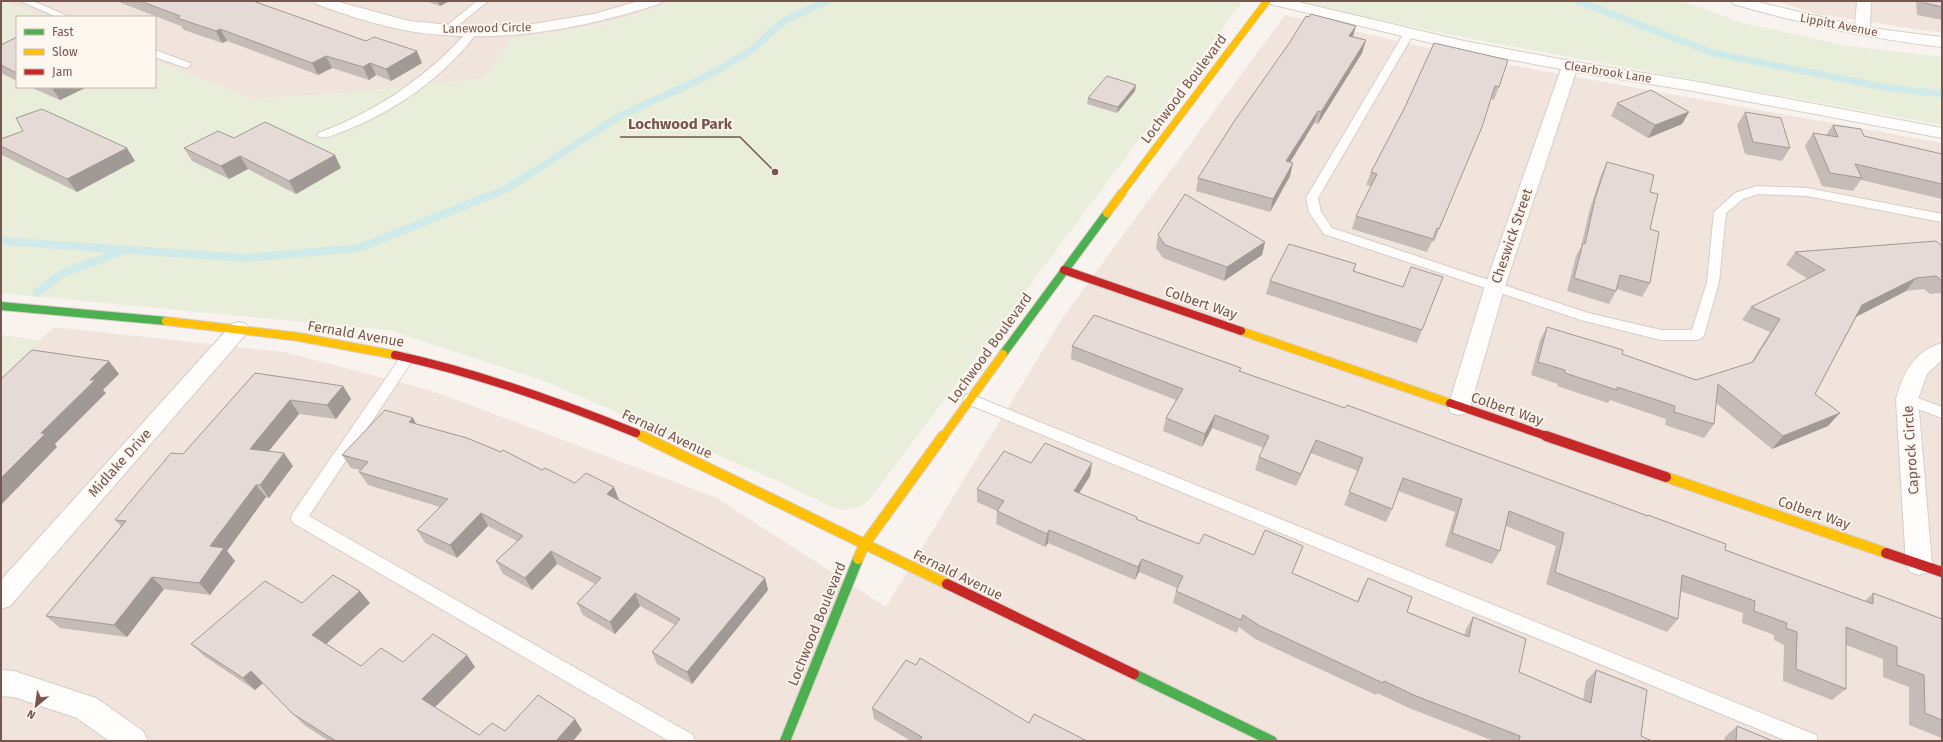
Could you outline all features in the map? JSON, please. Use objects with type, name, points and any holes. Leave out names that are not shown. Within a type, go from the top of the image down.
[{"type":"street","name":"Lanewood Circle","points":[[321,1],[343,4],[409,26],[473,31],[514,30],[564,24],[623,12],[654,1]]},
{"type":"street","name":"Lochwood Boulevard","points":[[785,741],[864,545],[1064,270],[1268,1]]},
{"type":"street","name":"Clearbrook Lane","points":[[1275,1],[1409,34],[1570,66],[1693,86],[1942,133]]},
{"type":"street","name":"Lippitt Avenue","points":[[1738,1],[1775,12],[1862,31],[1942,42]]},
{"type":"street","points":[[1862,31],[1864,1]]},
{"type":"street","name":"Cheswick Street","points":[[1459,407],[1495,286],[1570,66]]},
{"type":"street","name":"Colbert Way","points":[[1064,270],[1942,572]]},
{"type":"street","name":"Fernald Avenue","points":[[1,306],[239,329],[334,344],[407,358],[474,374],[572,407],[637,434],[1272,741]]},
{"type":"street","name":"Midlake Drive","points":[[1,598],[239,329]]},
{"type":"street","name":"Caprock Circle","points":[[1919,564],[1907,399],[1913,376],[1932,355],[1942,351]]},
{"type":"street","points":[[1,683],[14,684],[86,706],[133,741]]},
{"type":"lane","points":[[25,1],[62,16]]},
{"type":"lane","points":[[447,30],[483,1]]},
{"type":"lane","points":[[323,135],[342,129],[401,98],[454,54],[473,31]]},
{"type":"lane","points":[[1409,34],[1312,198],[1315,212],[1328,231],[1586,317],[1661,335],[1697,335],[1713,282],[1720,212],[1739,196],[1757,190],[1807,192],[1942,218]]},
{"type":"lane","points":[[156,53],[186,65]]},
{"type":"lane","points":[[407,358],[299,518],[686,741]]},
{"type":"lane","points":[[1907,399],[1942,413]]},
{"type":"lane","points":[[970,400],[1809,741]]},
{"type":"shaded area","points":[[1,1],[671,1],[656,8],[618,20],[569,31],[511,39],[485,78],[346,93],[252,99],[156,61],[156,16],[39,16]]},
{"type":"shaded area","points":[[1776,1],[1942,1],[1942,33],[1817,14]]},
{"type":"shaded area","points":[[1285,15],[1466,57],[1942,143],[1942,741],[1,741],[1,376],[54,327],[284,352],[433,391],[715,497],[886,607],[1065,314]]},
{"type":"green space","points":[[1,1],[39,16],[16,16],[16,88],[156,88],[156,61],[252,99],[346,93],[485,78],[511,39],[613,22],[671,1],[1243,1],[869,500],[860,507],[846,510],[836,509],[785,484],[542,380],[388,330],[1,293]]},
{"type":"green space","points":[[1680,1],[1743,23],[1848,46],[1942,57],[1942,125],[1482,41],[1293,2]]},
{"type":"green space","points":[[1,335],[41,340],[1,376]]},
{"type":"building","points":[[140,1],[253,1],[366,41],[374,37],[417,51],[386,69],[370,63],[363,67],[326,56],[312,63],[220,29],[216,31],[177,18],[180,16]]},
{"type":"building","points":[[1925,1],[1942,1],[1942,7],[1925,3]]},
{"type":"building","points":[[1311,14],[1356,26],[1349,36],[1366,40],[1321,112],[1318,111],[1286,161],[1293,163],[1273,199],[1198,178],[1235,120],[1290,42],[1306,16],[1309,17]]},
{"type":"building","points":[[16,38],[16,72],[1,65],[1,45]]},
{"type":"building","points":[[1434,43],[1508,60],[1499,87],[1495,86],[1482,127],[1439,229],[1437,228],[1433,239],[1356,216],[1377,174],[1371,172],[1405,107]]},
{"type":"building","points":[[1107,76],[1136,85],[1118,107],[1088,98]]},
{"type":"building","points":[[1651,90],[1689,112],[1655,125],[1617,103]]},
{"type":"building","points":[[42,109],[127,148],[67,179],[1,146],[1,139],[23,131],[16,118]]},
{"type":"building","points":[[1745,112],[1781,118],[1790,148],[1753,142]]},
{"type":"building","points":[[265,122],[335,155],[289,181],[240,156],[221,166],[184,148],[218,131],[234,138]]},
{"type":"building","points":[[1833,125],[1861,129],[1864,136],[1942,154],[1942,184],[1855,164],[1862,178],[1830,173],[1813,133],[1838,137]]},
{"type":"building","points":[[1607,162],[1654,175],[1650,192],[1658,194],[1650,229],[1659,232],[1650,283],[1620,275],[1616,291],[1574,278],[1583,243],[1585,244],[1595,199]]},
{"type":"building","points":[[1185,194],[1265,242],[1227,267],[1165,245],[1158,235]]},
{"type":"building","points":[[1936,241],[1942,246],[1942,281],[1936,276],[1916,278],[1862,305],[1815,394],[1840,413],[1783,436],[1718,384],[1714,424],[1674,412],[1675,406],[1617,387],[1617,390],[1565,373],[1565,370],[1538,362],[1547,327],[1623,350],[1622,354],[1696,380],[1753,362],[1780,319],[1751,307],[1825,270],[1795,252]]},
{"type":"building","points":[[1289,244],[1356,264],[1353,271],[1403,287],[1411,267],[1443,277],[1422,330],[1270,281]]},
{"type":"building","points":[[1094,315],[1241,368],[1239,371],[1345,408],[1347,405],[1648,515],[1726,544],[1725,550],[1873,604],[1873,593],[1942,619],[1942,720],[1925,713],[1924,675],[1897,665],[1897,647],[1846,627],[1846,689],[1796,669],[1797,632],[1786,628],[1787,623],[1754,611],[1755,601],[1682,575],[1678,619],[1555,572],[1564,533],[1509,511],[1500,551],[1452,533],[1462,499],[1403,478],[1392,509],[1349,492],[1363,458],[1316,440],[1301,474],[1259,457],[1269,436],[1215,415],[1205,434],[1166,418],[1183,389],[1072,346]]},
{"type":"building","points":[[32,350],[109,361],[90,380],[95,380],[41,433],[45,434],[1,478],[1,379]]},
{"type":"building","points":[[255,373],[343,386],[327,405],[290,400],[250,449],[284,453],[260,485],[256,485],[210,546],[224,548],[199,583],[152,577],[114,625],[46,616],[126,521],[115,520],[171,453],[183,454]]},
{"type":"building","points":[[385,410],[413,418],[409,422],[467,438],[501,452],[503,450],[542,470],[545,468],[575,483],[586,473],[614,487],[607,494],[765,578],[687,672],[652,652],[680,619],[635,593],[610,622],[577,603],[601,578],[551,551],[525,578],[496,561],[523,536],[481,513],[450,545],[417,530],[448,499],[359,472],[368,462],[342,455]]},
{"type":"building","points":[[1045,443],[1092,463],[1074,491],[1137,517],[1136,519],[1199,544],[1204,534],[1254,555],[1265,530],[1303,546],[1292,573],[1358,602],[1368,578],[1412,597],[1407,612],[1469,637],[1473,617],[1526,639],[1519,672],[1591,703],[1596,670],[1647,690],[1641,736],[1652,741],[1519,741],[1520,736],[1416,696],[1384,681],[1383,683],[1260,626],[1243,615],[1241,620],[1176,591],[1183,576],[1142,559],[1138,567],[1049,530],[1047,534],[997,511],[1004,501],[977,489],[1004,451],[1031,463]]},
{"type":"building","points":[[333,575],[360,591],[312,635],[361,666],[381,648],[403,662],[433,634],[467,655],[422,699],[479,735],[492,723],[505,731],[538,695],[575,719],[556,741],[336,741],[293,714],[251,671],[243,678],[191,644],[265,581],[302,603]]},
{"type":"building","points":[[920,658],[1029,723],[1034,714],[1087,741],[919,741],[922,737],[872,708],[906,660],[916,665]]},
{"type":"building","points":[[1737,726],[1773,741],[1736,741]]},
{"type":"waterway","points":[[494,194],[508,188],[620,116],[703,78],[748,53],[785,20],[827,1]]},
{"type":"waterway","points":[[1578,1],[1713,53],[1889,88],[1942,94]]},
{"type":"waterway","points":[[1,241],[246,258],[359,248],[496,193]]},
{"type":"waterway","points":[[37,293],[61,274],[125,250]]},
{"type":"traffic: fast","points":[[1003,354],[1107,213]]},
{"type":"traffic: fast","points":[[1,306],[166,321]]},
{"type":"traffic: fast","points":[[785,741],[858,559]]},
{"type":"traffic: fast","points":[[1134,674],[1272,741]]},
{"type":"traffic: slow","points":[[1107,213],[1267,1]]},
{"type":"traffic: slow","points":[[166,321],[299,337],[395,355]]},
{"type":"traffic: slow","points":[[1241,331],[1450,403]]},
{"type":"traffic: slow","points":[[858,559],[864,545],[1003,354]]},
{"type":"traffic: slow","points":[[636,433],[947,584]]},
{"type":"traffic: slow","points":[[1666,477],[1886,553]]},
{"type":"traffic: jam","points":[[1064,270],[1241,331]]},
{"type":"traffic: jam","points":[[395,355],[457,370],[517,388],[636,433]]},
{"type":"traffic: jam","points":[[1450,403],[1666,477]]},
{"type":"traffic: jam","points":[[1886,553],[1942,572]]},
{"type":"traffic: jam","points":[[947,584],[1134,674]]},
{"type":"place","name":"Lochwood Park","points":[[775,172]]}]
